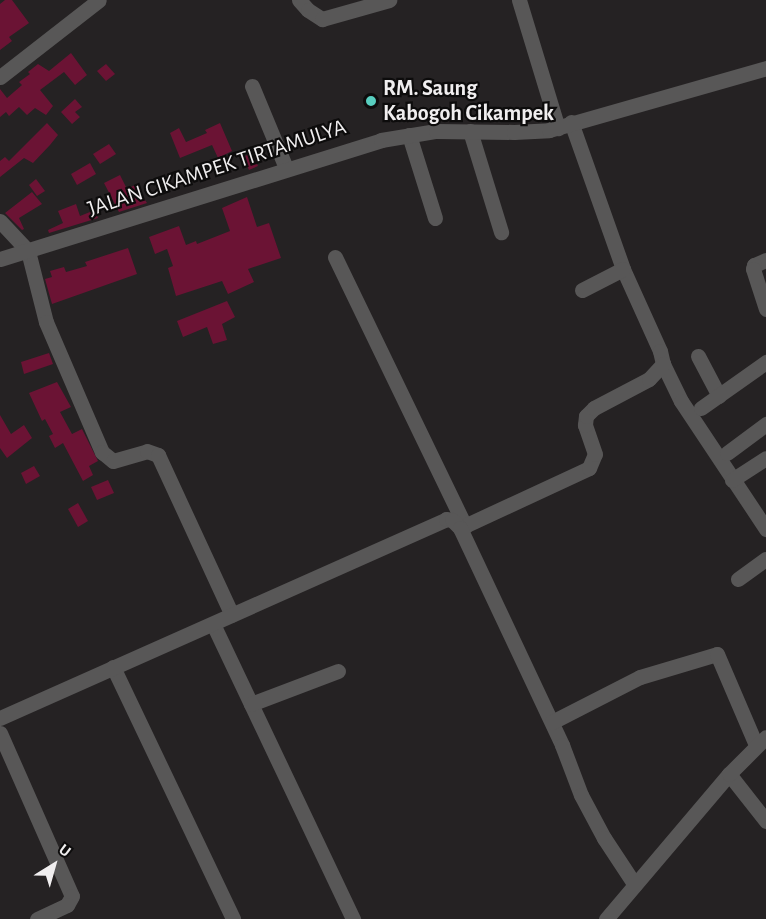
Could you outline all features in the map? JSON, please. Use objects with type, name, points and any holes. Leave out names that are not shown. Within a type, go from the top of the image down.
[{"type":"street","points":[[0,77],[99,0]]},
{"type":"street","points":[[299,0],[308,10],[322,19],[389,0]]},
{"type":"street","points":[[519,0],[564,125],[622,269],[660,351],[663,364],[681,401],[766,529]]},
{"type":"street","name":"JALAN CIKAMPEK TIRTAMULYA","points":[[0,259],[361,145],[409,135],[470,131],[535,132],[766,68]]},
{"type":"street","points":[[252,86],[286,168]]},
{"type":"street","points":[[470,131],[501,232]]},
{"type":"street","points":[[409,135],[435,218]]},
{"type":"street","points":[[0,221],[28,252],[46,322],[102,452],[113,461],[147,451],[158,455],[232,615]]},
{"type":"street","points":[[335,257],[552,722],[591,815],[635,885]]},
{"type":"street","points":[[766,260],[754,265],[753,269],[766,309]]},
{"type":"street","points":[[582,290],[622,269]]},
{"type":"street","points":[[699,356],[719,396]]},
{"type":"street","points":[[701,408],[766,362]]},
{"type":"street","points":[[462,527],[589,468],[595,454],[585,425],[586,416],[594,408],[649,379],[663,364]]},
{"type":"street","points":[[727,453],[766,424]]},
{"type":"street","points":[[732,480],[766,458]]},
{"type":"street","points":[[0,718],[446,519],[453,520],[462,527]]},
{"type":"street","points":[[738,579],[766,559]]},
{"type":"street","points":[[213,624],[353,919]]},
{"type":"street","points":[[552,722],[640,677],[717,654],[761,741],[729,774],[606,919]]},
{"type":"street","points":[[113,668],[233,919]]},
{"type":"street","points":[[251,704],[338,670]]},
{"type":"street","points":[[0,733],[4,754],[72,896],[67,905],[37,919]]},
{"type":"street","points":[[729,774],[766,821]]},
{"type":"building","points":[[5,0],[12,0],[29,23],[9,37],[12,41],[0,50],[0,4]]},
{"type":"building","points":[[71,53],[87,75],[75,85],[64,72],[40,90],[53,106],[46,115],[35,108],[27,115],[19,107],[9,116],[6,112],[0,117],[0,89],[7,98],[22,85],[19,82],[38,64],[49,71]]},
{"type":"building","points":[[106,64],[115,74],[106,81],[97,71]]},
{"type":"building","points":[[75,99],[82,107],[75,112],[80,117],[72,124],[61,112]]},
{"type":"building","points":[[47,123],[58,135],[50,145],[33,163],[24,158],[0,177],[0,161],[5,157],[9,161]]},
{"type":"building","points":[[220,123],[232,151],[218,158],[212,145],[180,158],[170,133],[179,128],[186,142],[207,133],[205,130]]},
{"type":"building","points":[[109,144],[116,154],[100,164],[93,154]]},
{"type":"building","points":[[252,153],[258,166],[249,170],[243,157]]},
{"type":"building","points":[[90,163],[96,174],[77,185],[71,174]]},
{"type":"building","points":[[120,175],[127,189],[135,185],[147,203],[119,212],[104,183]]},
{"type":"building","points":[[36,179],[45,191],[37,196],[29,185]]},
{"type":"building","points":[[32,192],[42,204],[19,218],[24,229],[22,230],[5,213]]},
{"type":"building","points":[[247,197],[257,227],[269,223],[281,258],[248,269],[254,282],[228,294],[222,281],[176,296],[168,268],[173,266],[167,249],[155,254],[149,237],[179,226],[186,245],[196,241],[197,244],[230,231],[222,208]]},
{"type":"building","points":[[76,204],[80,216],[95,210],[98,218],[49,233],[48,230],[63,223],[58,211]]},
{"type":"building","points":[[128,248],[137,274],[52,304],[45,279],[52,277],[50,271],[64,267],[66,272],[87,266],[85,262]]},
{"type":"building","points":[[227,301],[235,317],[222,324],[227,340],[213,344],[207,327],[183,337],[177,321]]},
{"type":"building","points":[[49,353],[53,364],[24,374],[21,362]]},
{"type":"building","points":[[57,382],[71,407],[60,412],[72,434],[82,429],[98,461],[89,466],[93,475],[83,481],[63,443],[55,448],[49,436],[53,434],[45,419],[42,421],[29,393]]},
{"type":"building","points":[[0,415],[11,434],[24,425],[32,438],[7,458],[0,448]]},
{"type":"building","points":[[34,466],[40,476],[26,484],[21,473]]},
{"type":"building","points":[[108,480],[114,493],[97,500],[91,487]]},
{"type":"building","points":[[78,503],[88,521],[78,527],[68,509]]},
{"type":"place","name":"RM. Saung Kabogoh Cikampek","points":[[371,101]]}]
